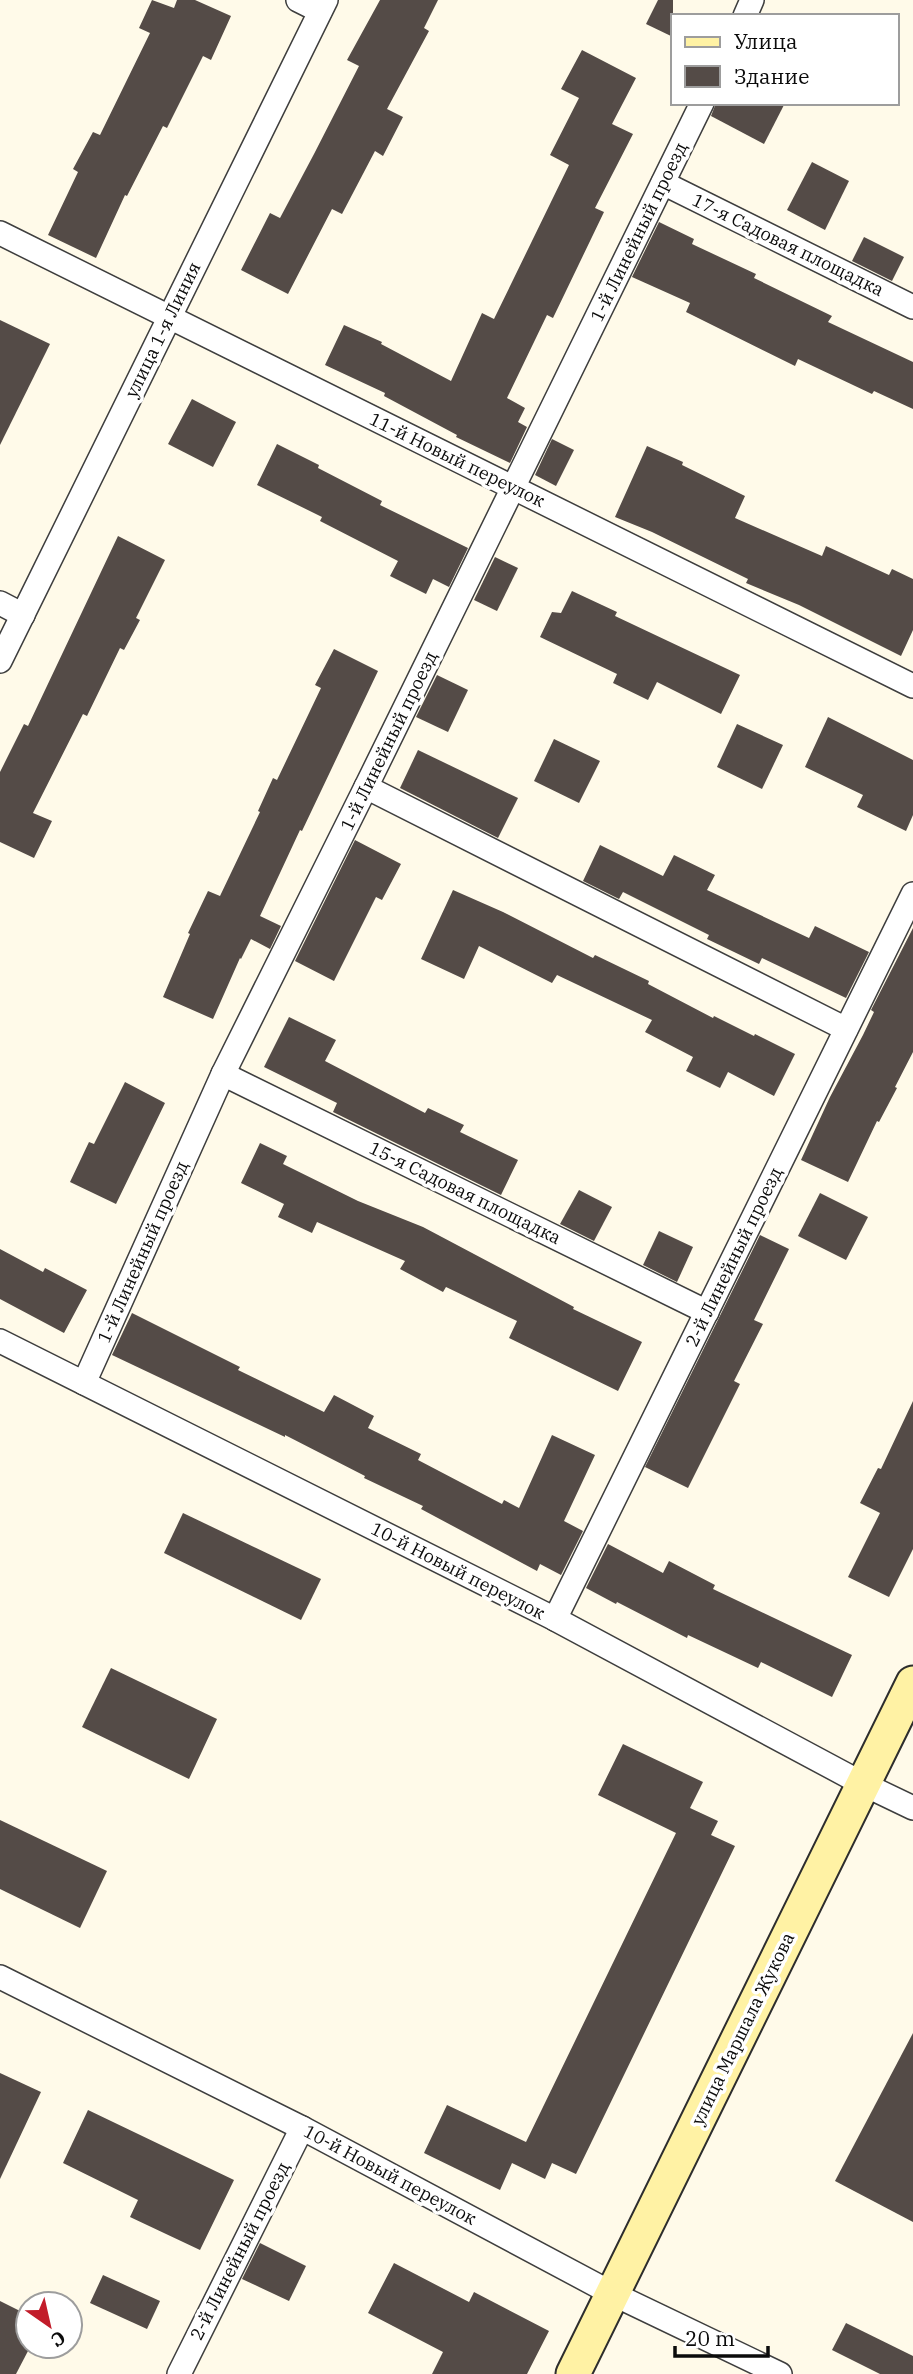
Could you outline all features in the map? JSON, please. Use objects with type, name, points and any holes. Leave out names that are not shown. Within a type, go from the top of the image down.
[{"type":"main road","name":"улица Маршала Жукова","points":[[573,2374],[913,1683]]},
{"type":"street","points":[[298,0],[323,6]]},
{"type":"street","name":"улица 1-я Линия","points":[[0,661],[323,6]]},
{"type":"street","name":"1-й Линейный проезд","points":[[84,1382],[223,1074],[701,105]]},
{"type":"street","name":"17-я Садовая площадка","points":[[663,183],[913,307]]},
{"type":"street","name":"11-й Новый переулок","points":[[0,233],[913,687]]},
{"type":"street","points":[[0,603],[23,615]]},
{"type":"street","points":[[366,788],[846,1029]]},
{"type":"street","name":"2-й Линейный проезд","points":[[555,1619],[913,894]]},
{"type":"street","name":"15-я Садовая площадка","points":[[223,1074],[707,1312]]},
{"type":"street","name":"10-й Новый переулок","points":[[0,1341],[555,1619],[863,1784],[913,1808]]},
{"type":"street","name":"10-й Новый переулок","points":[[0,1977],[302,2128],[613,2294],[780,2374]]},
{"type":"street","name":"2-й Линейный проезд","points":[[178,2374],[302,2128]]},
{"type":"building","points":[[152,0],[174,8],[177,0],[195,0],[231,16],[211,60],[203,56],[167,128],[163,126],[127,196],[125,195],[96,258],[48,235],[78,172],[73,169],[93,132],[100,135],[150,33],[139,28]]},
{"type":"building","points":[[380,0],[438,0],[424,28],[429,31],[387,109],[403,117],[383,156],[375,151],[342,214],[332,209],[288,294],[241,270],[270,213],[280,218],[314,154],[359,66],[347,60]]},
{"type":"building","points":[[658,0],[673,0],[671,36],[646,24]]},
{"type":"building","points":[[582,50],[636,78],[612,124],[633,134],[595,208],[604,212],[553,318],[547,315],[507,398],[525,408],[518,422],[527,427],[510,463],[456,437],[457,435],[384,396],[385,393],[325,365],[344,325],[382,342],[381,344],[451,381],[482,313],[494,319],[569,165],[550,155],[579,98],[561,89]]},
{"type":"building","points":[[715,105],[784,105],[764,144],[711,116]]},
{"type":"building","points":[[812,162],[849,181],[825,230],[787,210]]},
{"type":"building","points":[[659,222],[694,239],[692,244],[756,274],[754,278],[832,316],[828,322],[913,362],[913,409],[874,391],[872,394],[798,359],[795,366],[686,312],[690,303],[632,277]]},
{"type":"building","points":[[864,237],[904,257],[892,281],[852,261]]},
{"type":"building","points":[[0,320],[50,344],[0,445]]},
{"type":"building","points":[[192,399],[236,422],[213,467],[168,444]]},
{"type":"building","points":[[552,439],[574,450],[556,486],[535,475]]},
{"type":"building","points":[[277,444],[382,501],[380,505],[468,548],[449,587],[433,579],[426,594],[390,576],[398,561],[320,521],[322,517],[257,485]]},
{"type":"building","points":[[647,446],[683,462],[682,465],[745,496],[735,518],[822,556],[826,546],[889,575],[892,569],[913,579],[913,630],[901,656],[799,605],[746,583],[748,579],[652,532],[615,517]]},
{"type":"building","points":[[118,536],[165,560],[136,618],[140,620],[124,650],[120,648],[87,716],[83,714],[33,813],[52,821],[34,858],[0,842],[0,772],[24,724],[28,726]]},
{"type":"building","points":[[495,557],[518,568],[497,611],[474,600]]},
{"type":"building","points":[[572,591],[617,612],[615,616],[740,675],[721,714],[657,682],[648,700],[613,683],[617,674],[540,637],[552,612],[561,613]]},
{"type":"building","points":[[334,649],[378,671],[260,916],[281,926],[270,949],[251,939],[213,1019],[163,997],[208,891],[220,896],[273,778],[277,780],[321,688],[315,685]]},
{"type":"building","points":[[437,675],[468,690],[448,732],[416,717]]},
{"type":"building","points":[[828,717],[913,760],[913,815],[906,831],[857,807],[863,795],[805,767]]},
{"type":"building","points":[[737,724],[783,745],[762,789],[717,767]]},
{"type":"building","points":[[554,739],[600,761],[579,803],[534,781]]},
{"type":"building","points":[[418,750],[518,798],[498,838],[400,788]]},
{"type":"building","points":[[355,840],[401,864],[382,900],[376,897],[334,981],[295,961]]},
{"type":"building","points":[[600,845],[663,876],[674,855],[715,875],[707,890],[809,938],[815,926],[869,952],[846,998],[762,958],[759,964],[707,939],[709,935],[623,892],[619,899],[583,881]]},
{"type":"building","points":[[453,890],[593,958],[595,955],[649,981],[648,984],[713,1018],[714,1016],[754,1036],[755,1034],[795,1054],[774,1096],[728,1072],[720,1088],[686,1071],[693,1057],[645,1032],[652,1020],[557,975],[552,983],[479,946],[464,979],[421,959]]},
{"type":"building","points":[[913,928],[913,1052],[848,1182],[801,1160],[874,1012],[871,1010]]},
{"type":"building","points":[[289,1017],[336,1040],[325,1061],[425,1113],[428,1108],[464,1125],[460,1132],[518,1160],[501,1195],[333,1112],[337,1103],[264,1067]]},
{"type":"building","points":[[125,1082],[165,1103],[116,1204],[70,1182],[89,1142],[94,1144]]},
{"type":"building","points":[[260,1143],[287,1156],[283,1164],[358,1201],[423,1227],[574,1307],[573,1309],[642,1342],[618,1391],[509,1338],[517,1321],[446,1287],[443,1292],[400,1269],[405,1261],[317,1222],[312,1233],[278,1217],[284,1204],[241,1183]]},
{"type":"building","points":[[579,1190],[612,1207],[594,1241],[560,1224]]},
{"type":"building","points":[[820,1193],[868,1217],[846,1260],[798,1236]]},
{"type":"building","points":[[659,1231],[693,1247],[677,1282],[643,1265]]},
{"type":"building","points":[[760,1235],[789,1249],[754,1320],[763,1324],[734,1381],[740,1384],[688,1488],[645,1467]]},
{"type":"building","points":[[0,1249],[43,1272],[45,1268],[87,1290],[64,1333],[0,1299]]},
{"type":"building","points":[[132,1313],[324,1412],[334,1395],[374,1416],[368,1428],[421,1454],[418,1460],[502,1504],[504,1500],[519,1508],[552,1435],[595,1455],[564,1521],[583,1531],[561,1575],[540,1564],[537,1571],[421,1509],[423,1506],[285,1435],[112,1355]]},
{"type":"building","points":[[913,1401],[913,1549],[889,1597],[848,1577],[880,1513],[860,1503],[878,1468],[881,1469]]},
{"type":"building","points":[[183,1513],[321,1579],[301,1620],[164,1553]]},
{"type":"building","points":[[608,1544],[663,1573],[669,1561],[715,1585],[713,1589],[852,1655],[832,1697],[761,1662],[758,1668],[688,1635],[687,1638],[586,1588]]},
{"type":"building","points":[[111,1668],[217,1719],[189,1779],[82,1727]]},
{"type":"building","points":[[623,1744],[703,1782],[690,1808],[718,1821],[711,1835],[735,1846],[576,2174],[552,2163],[545,2179],[512,2163],[500,2190],[424,2153],[447,2105],[526,2142],[676,1833],[598,1795]]},
{"type":"building","points":[[0,1820],[107,1871],[80,1928],[0,1889]]},
{"type":"building","points":[[913,2033],[913,2222],[835,2181]]},
{"type":"building","points":[[0,2073],[41,2092],[0,2179]]},
{"type":"building","points":[[88,2110],[234,2180],[200,2250],[130,2217],[138,2200],[63,2163]]},
{"type":"building","points":[[260,2243],[306,2266],[289,2301],[242,2279]]},
{"type":"building","points":[[394,2263],[469,2302],[474,2292],[549,2331],[527,2374],[432,2374],[443,2352],[368,2313]]},
{"type":"building","points":[[103,2275],[160,2301],[147,2329],[90,2303]]},
{"type":"building","points":[[0,2301],[14,2308],[14,2360],[23,2360],[16,2374],[0,2374]]},
{"type":"building","points":[[846,2323],[913,2356],[913,2374],[880,2374],[832,2350]]}]
